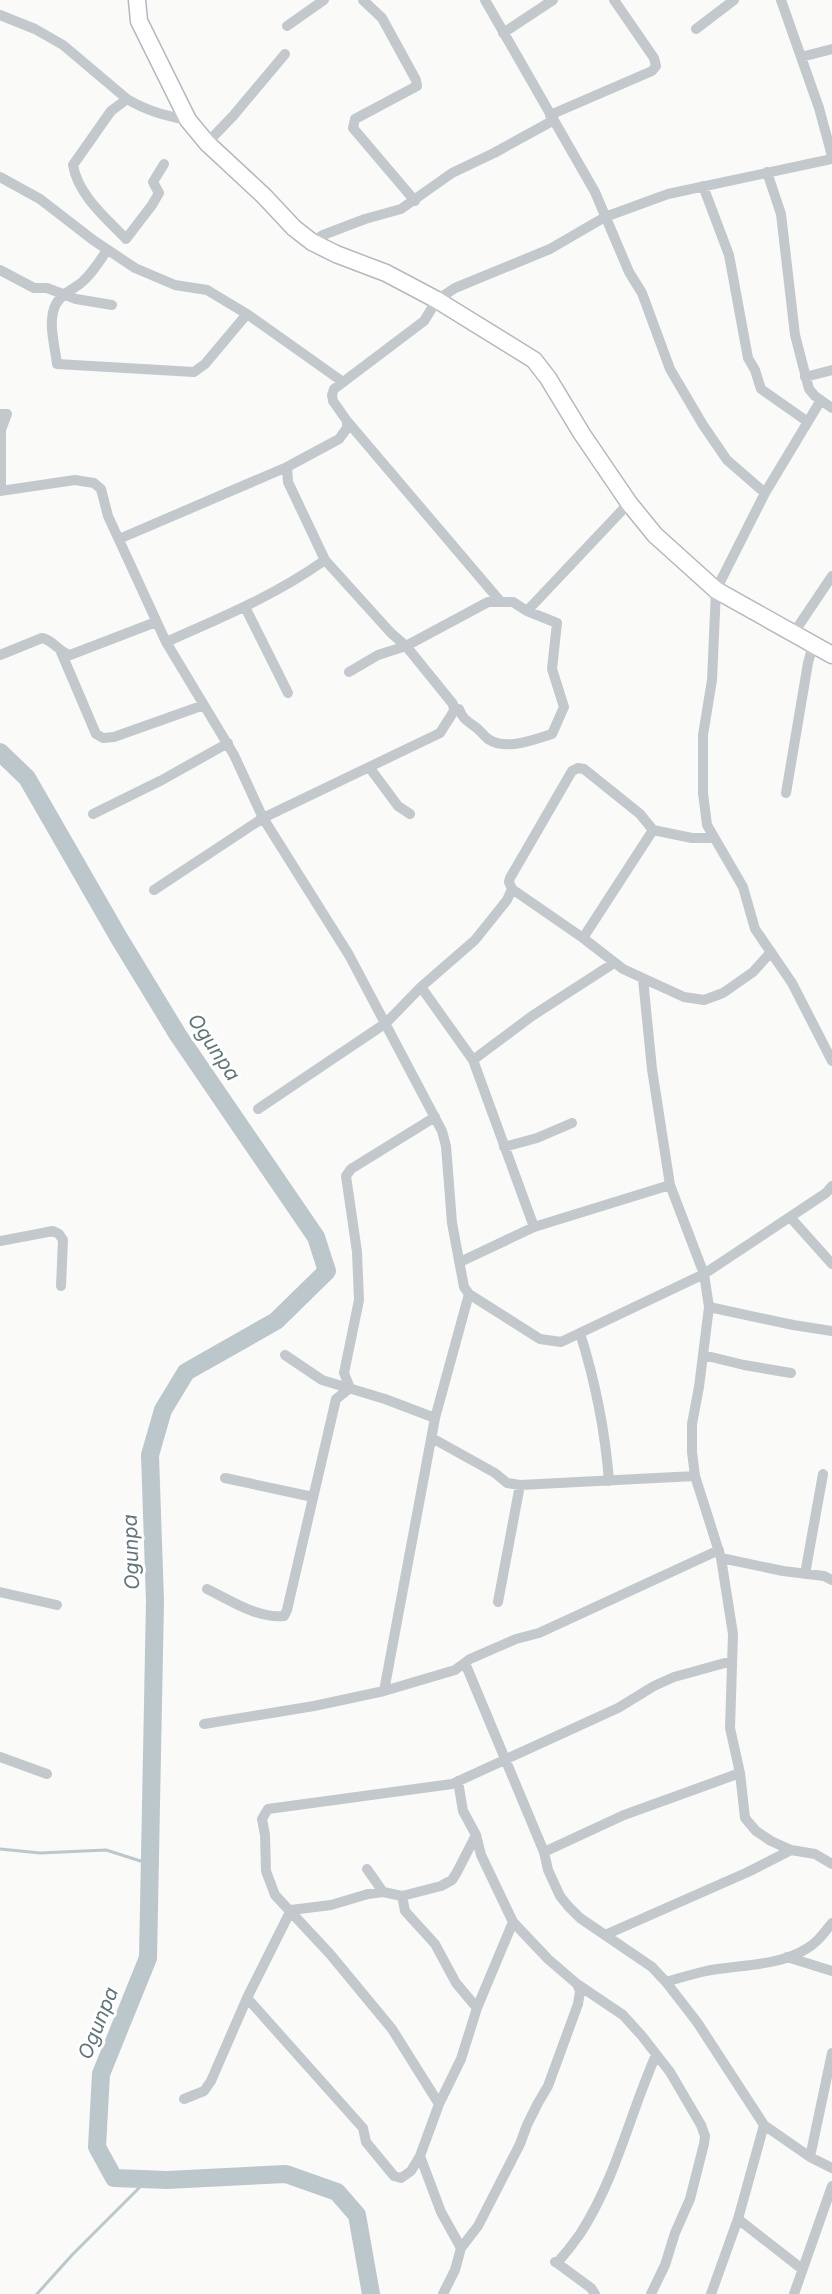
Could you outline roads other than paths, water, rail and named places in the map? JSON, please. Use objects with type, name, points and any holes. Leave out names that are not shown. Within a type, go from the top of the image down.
[{"type":"street","points":[[137,0],[139,21],[188,120],[207,143],[264,196],[294,228],[312,242],[386,273],[437,300],[534,360],[629,503],[655,535],[716,590],[832,655]]},
{"type":"street","points":[[287,26],[324,0]]},
{"type":"street","points":[[363,0],[382,18],[416,80],[417,86],[355,119],[353,128],[415,201]]},
{"type":"street","points":[[485,0],[595,192],[629,272],[642,293],[670,369],[727,460],[765,493]]},
{"type":"street","points":[[503,33],[553,0]]},
{"type":"street","points":[[312,242],[323,235],[365,219],[401,209],[452,173],[494,153],[552,117],[652,71],[656,66],[654,58],[614,0]]},
{"type":"street","points":[[696,29],[734,0]]},
{"type":"street","points":[[500,601],[347,421],[332,395],[334,389],[424,321],[437,300],[455,288],[550,249],[605,217],[668,194],[832,158],[819,108],[781,0]]},
{"type":"street","points":[[0,15],[35,28],[63,45],[127,99],[163,116],[188,120]]},
{"type":"street","points":[[801,57],[832,49]]},
{"type":"street","points":[[207,143],[285,54]]},
{"type":"street","points":[[127,99],[111,111],[73,165],[74,174],[83,192],[126,239],[159,193],[153,182],[164,164]]},
{"type":"street","points":[[767,172],[781,214],[795,335],[809,389],[832,408]]},
{"type":"street","points":[[0,177],[40,199],[107,250],[135,268],[175,285],[207,290],[247,314],[343,382]]},
{"type":"street","points":[[703,186],[729,255],[748,358],[755,370],[760,389],[808,422]]},
{"type":"street","points":[[107,250],[94,270],[81,284],[63,295],[55,306],[52,328],[57,364],[194,372],[205,364],[247,314]]},
{"type":"street","points":[[0,270],[34,288],[47,288],[63,295],[112,305]]},
{"type":"street","points":[[806,376],[832,370]]},
{"type":"street","points":[[821,400],[765,493],[716,590],[712,680],[703,735],[703,793],[707,825],[743,887],[755,929],[792,983],[832,1061]]},
{"type":"street","points":[[0,414],[8,414],[1,430],[0,491],[75,480],[94,483],[101,489],[108,516],[166,642],[228,743],[263,818],[350,955],[442,1131],[446,1146],[452,1223],[461,1279],[469,1294],[540,1339],[561,1342],[704,1274],[826,1193],[832,1186]]},
{"type":"street","points":[[119,539],[287,467],[339,440],[347,428],[347,421]]},
{"type":"street","points":[[154,890],[263,818],[440,733],[454,711],[453,704],[405,646],[325,560],[288,482],[287,467]]},
{"type":"street","points":[[527,611],[629,503]]},
{"type":"street","points":[[166,642],[245,607],[305,574],[325,560]]},
{"type":"street","points":[[793,634],[832,576]]},
{"type":"street","points":[[349,672],[378,655],[405,646],[488,602],[513,602],[527,611],[557,623],[552,669],[564,707],[552,734],[533,741],[510,745],[489,740],[475,726],[463,720],[459,709],[454,711]]},
{"type":"street","points":[[245,607],[288,693]]},
{"type":"street","points":[[0,655],[42,638],[48,639],[62,652],[70,655],[156,622]]},
{"type":"street","points":[[786,792],[806,673],[813,645]]},
{"type":"street","points":[[62,652],[96,734],[103,738],[114,737],[204,705]]},
{"type":"street","points":[[93,814],[162,780],[228,743]]},
{"type":"street","points":[[369,767],[398,806],[410,814]]},
{"type":"street","points":[[713,838],[692,838],[653,830],[640,814],[584,769],[578,768],[572,771],[509,882],[512,889],[583,938],[614,963],[684,997],[704,1000],[723,993],[753,972],[771,952]]},
{"type":"street","points":[[583,938],[653,830]]},
{"type":"street","points":[[258,1109],[386,1023],[421,987],[475,940],[507,900],[512,889]]},
{"type":"street","points":[[473,1060],[532,1016],[614,963]]},
{"type":"street","points":[[643,979],[652,1069],[670,1185],[704,1274],[709,1307],[692,1424],[692,1452],[695,1476],[720,1554],[733,1634],[730,1728],[740,1773],[745,1818],[756,1831],[791,1850]]},
{"type":"street","points":[[421,987],[473,1060],[534,1227]]},
{"type":"street","points":[[350,1388],[344,1373],[358,1300],[357,1252],[346,1176],[351,1169],[435,1117]]},
{"type":"street","points":[[504,1147],[537,1138],[572,1124]]},
{"type":"street","points":[[460,1262],[534,1227],[670,1185]]},
{"type":"street","points":[[790,1217],[832,1264]]},
{"type":"street","points":[[0,1241],[53,1232],[59,1234],[63,1240],[61,1286]]},
{"type":"street","points":[[384,1691],[435,1418],[469,1294]]},
{"type":"street","points":[[709,1307],[832,1331]]},
{"type":"street","points":[[580,1333],[594,1376],[606,1435],[609,1481]]},
{"type":"street","points":[[285,1355],[322,1380],[435,1418]]},
{"type":"street","points":[[703,1356],[791,1372]]},
{"type":"street","points":[[207,1589],[256,1612],[284,1616],[336,1399],[350,1388]]},
{"type":"street","points":[[432,1438],[495,1473],[507,1483],[520,1485],[695,1476]]},
{"type":"street","points":[[805,1574],[823,1474]]},
{"type":"street","points":[[225,1478],[313,1497]]},
{"type":"street","points":[[498,1602],[520,1485]]},
{"type":"street","points":[[204,1724],[314,1706],[384,1691],[455,1670],[516,1639],[539,1633],[720,1554],[805,1574],[824,1576],[832,1580]]},
{"type":"street","points":[[0,1592],[57,1605]]},
{"type":"street","points":[[440,2103],[392,2029],[291,1910],[275,1895],[269,1880],[262,1819],[265,1812],[268,1809],[452,1784],[618,1708],[664,1681],[732,1661]]},
{"type":"street","points":[[465,1663],[560,1896],[580,1918],[652,1967],[666,1982],[697,2022],[764,2125],[810,2157],[832,2168]]},
{"type":"street","points":[[0,1757],[47,1774]]},
{"type":"street","points":[[544,1852],[624,1815],[740,1773]]},
{"type":"street","points":[[458,1781],[463,1811],[476,1835],[481,1855],[513,1922],[548,1959],[577,1984],[623,2015],[670,2072],[705,2136],[690,2199],[675,2233],[665,2265],[651,2294]]},
{"type":"street","points":[[291,1910],[331,1905],[368,1894],[383,1892],[402,1896],[428,1891],[452,1880],[476,1835]]},
{"type":"street","points":[[605,1935],[791,1850],[797,1849],[814,1854],[832,1864]]},
{"type":"street","points":[[367,1869],[383,1892]]},
{"type":"street","points":[[402,1896],[405,1911],[435,1944],[456,1983],[477,2008]]},
{"type":"street","points":[[184,2099],[204,2091],[211,2081],[247,1998],[291,1910]]},
{"type":"street","points":[[247,1998],[363,2128],[366,2142],[394,2176],[401,2178],[411,2171],[420,2156],[440,2103],[461,2059],[477,2008],[513,1922]]},
{"type":"street","points":[[666,1982],[706,1971],[787,1957],[805,1950],[821,1937],[832,1923]]},
{"type":"street","points":[[805,1950],[806,1962]]},
{"type":"street","points":[[787,1957],[832,1971]]},
{"type":"street","points":[[443,2294],[455,2270],[461,2248],[478,2226],[520,2144],[537,2103],[548,2086],[578,2004],[580,1991],[577,1984]]},
{"type":"street","points":[[810,2157],[832,2052]]},
{"type":"street","points":[[595,2294],[591,2288],[556,2263],[580,2235],[591,2216],[617,2158],[656,2055]]},
{"type":"street","points":[[711,2294],[738,2219],[764,2125]]},
{"type":"street","points":[[420,2156],[441,2212],[461,2248]]},
{"type":"street","points":[[794,2294],[832,2186]]},
{"type":"street","points":[[738,2219],[802,2269]]},
{"type":"waterway","name":"Ogunpa","points":[[0,752],[27,778],[178,1035],[316,1237],[327,1271],[276,1321],[186,1372],[163,1410],[150,1455],[155,1601],[148,1958],[101,2074],[97,2147],[114,2178],[167,2180],[286,2174],[337,2192],[357,2215],[371,2294]]},
{"type":"waterway","points":[[0,1849],[40,1853],[106,1850],[150,1864]]},
{"type":"waterway","points":[[37,2294],[72,2255],[148,2179]]}]
